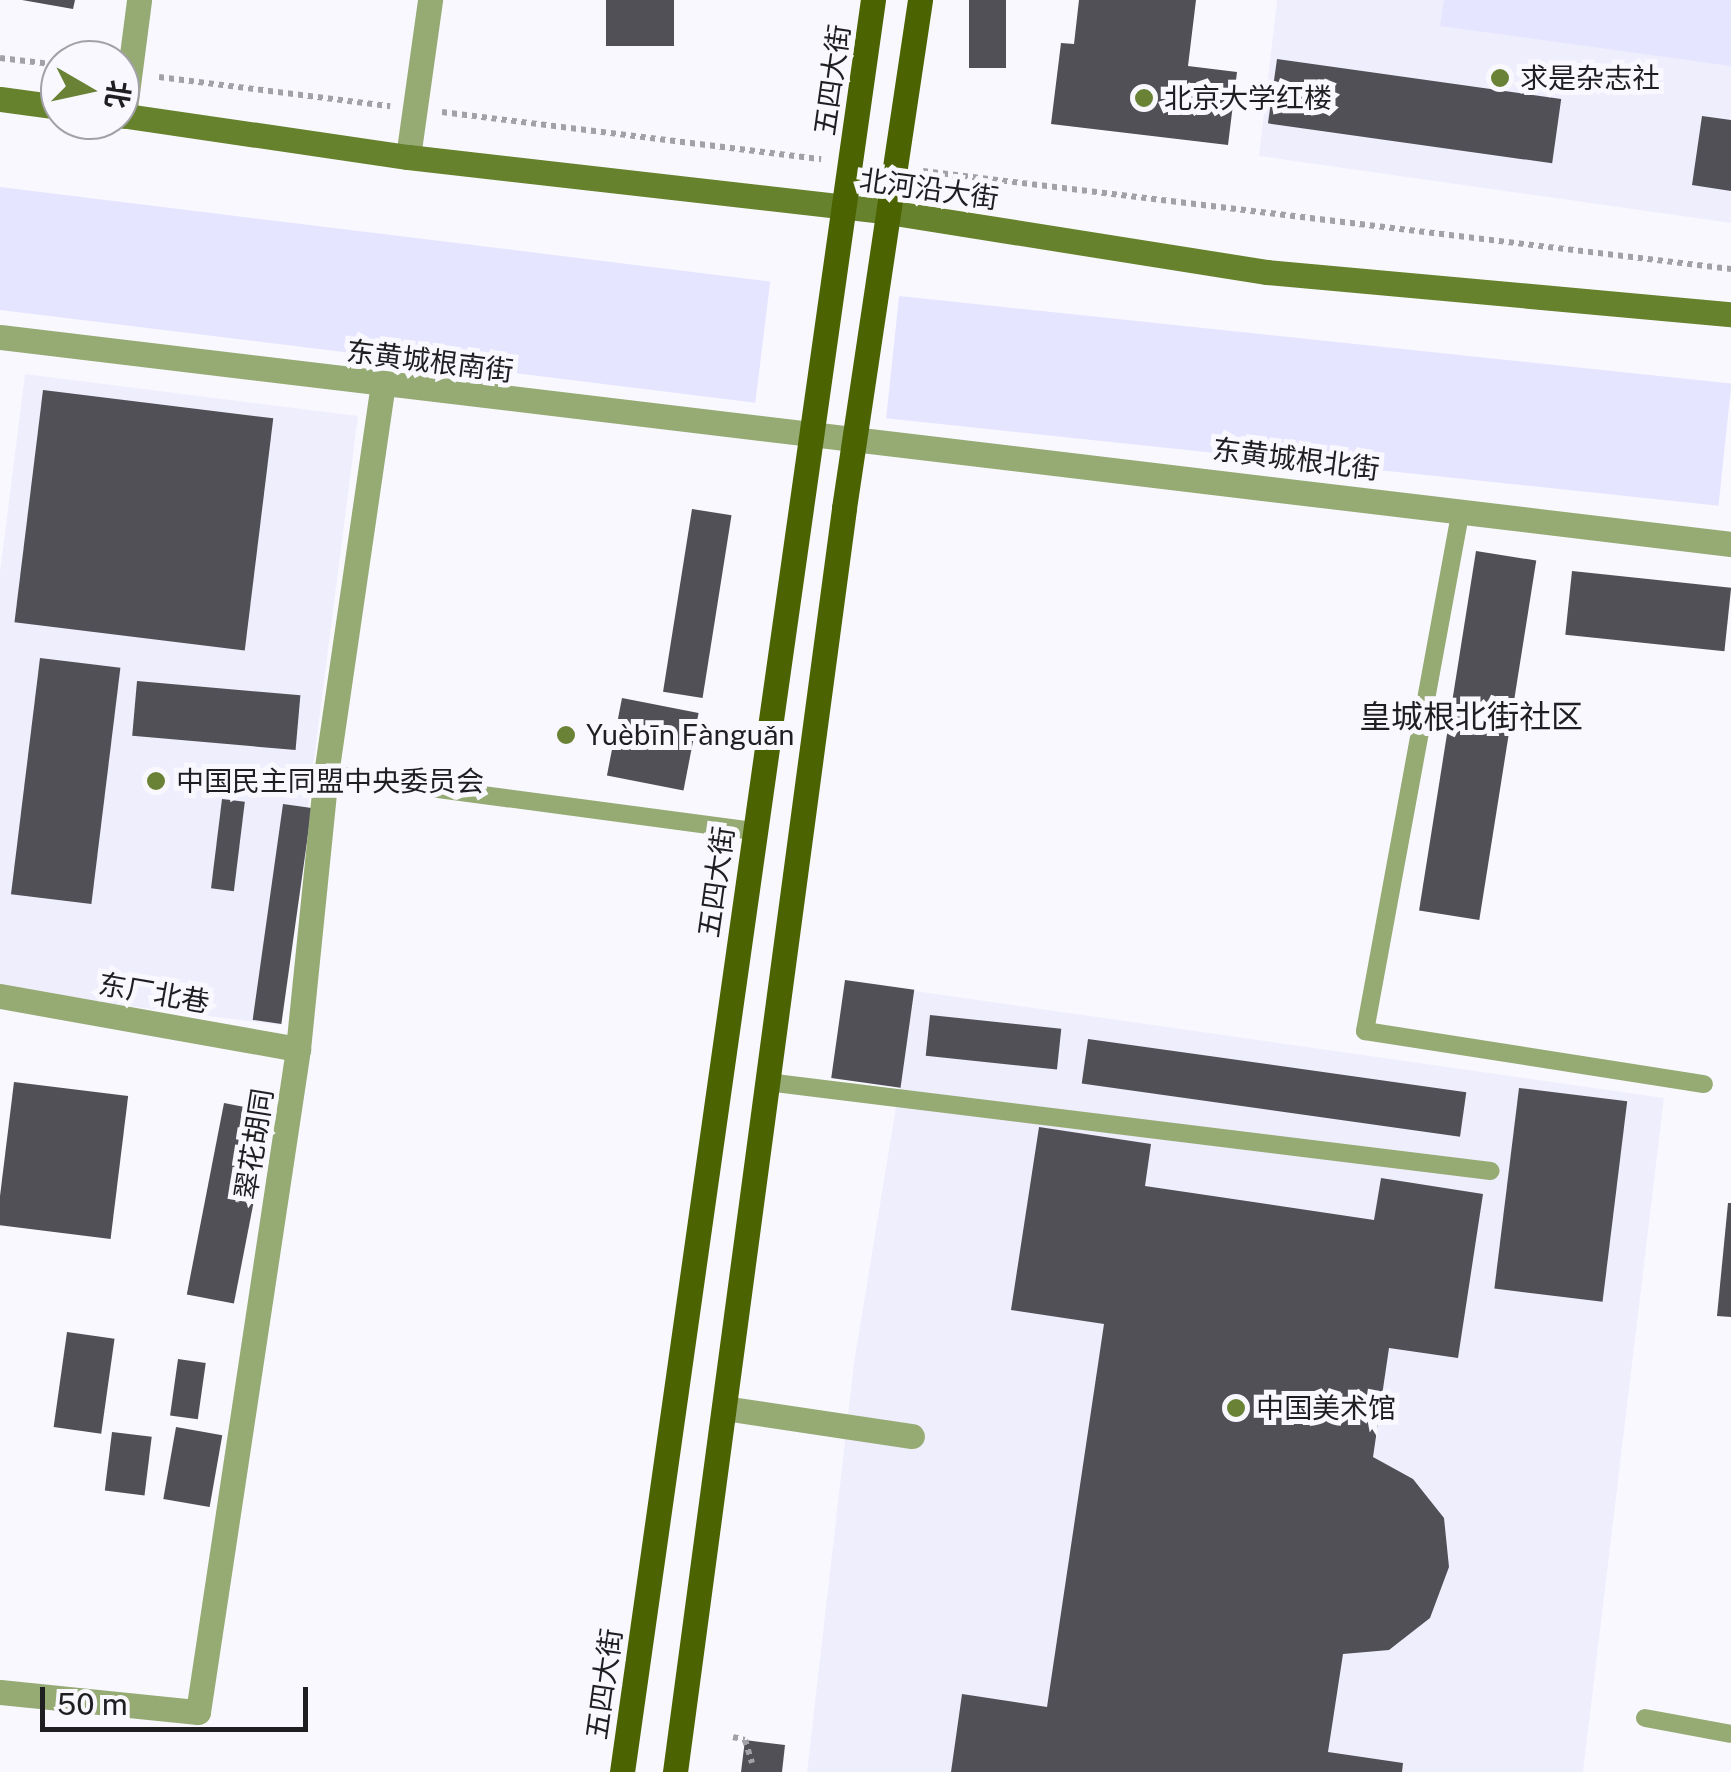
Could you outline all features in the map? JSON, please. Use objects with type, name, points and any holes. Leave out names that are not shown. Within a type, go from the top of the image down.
[{"type":"main road","name":"五四大街","points":[[622,1772],[873,0]]},
{"type":"main road","points":[[675,1772],[854,442],[920,0]]},
{"type":"main road","points":[[0,99],[40,104]]},
{"type":"main road","name":"北河沿大街","points":[[140,119],[408,157],[888,212],[1267,272],[1731,314]]},
{"type":"street","points":[[133,40],[139,0]]},
{"type":"street","points":[[408,157],[430,0]]},
{"type":"street","name":"东黄城根南街","points":[[0,337],[854,442]]},
{"type":"street","name":"翠花胡同","points":[[0,1692],[198,1712],[298,1049],[326,774],[383,385]]},
{"type":"street","name":"东黄城根北街","points":[[854,442],[1460,509],[1731,544]]},
{"type":"street","name":"东厂北巷","points":[[0,996],[298,1049]]},
{"type":"street","points":[[724,1408],[912,1436]]},
{"type":"lane","points":[[1460,509],[1365,1031],[1704,1084]]},
{"type":"lane","points":[[326,774],[754,831]]},
{"type":"lane","points":[[767,1082],[1491,1171]]},
{"type":"lane","points":[[1644,1718],[1731,1734]]},
{"type":"path","points":[[0,58],[40,63]]},
{"type":"path","points":[[732,1736],[745,1740],[752,1763]]},
{"type":"shaded area","name":"求是杂志社","points":[[1277,0],[1731,0],[1731,223],[1259,156]]},
{"type":"shaded area","points":[[1444,0],[1731,0],[1731,66],[1440,26]]},
{"type":"shaded area","points":[[0,187],[770,282],[755,403],[0,310]]},
{"type":"shaded area","points":[[899,296],[1731,383],[1719,506],[886,418]]},
{"type":"shaded area","name":"中国民主同盟中央委员会","points":[[25,374],[358,416],[280,1025],[0,990],[0,572]]},
{"type":"shaded area","name":"中国美术馆","points":[[915,991],[1664,1098],[1583,1772],[807,1772],[854,1363]]},
{"type":"building","points":[[22,0],[75,0],[73,9]]},
{"type":"building","points":[[606,0],[674,0],[674,46],[606,46]]},
{"type":"building","points":[[969,0],[1006,0],[1006,68],[969,68]]},
{"type":"building","name":"北京大学红楼","points":[[1079,0],[1196,0],[1188,66],[1237,72],[1228,145],[1051,124],[1061,43],[1074,44]]},
{"type":"building","points":[[1277,59],[1561,99],[1552,163],[1268,123]]},
{"type":"building","points":[[1702,116],[1731,120],[1731,191],[1692,185]]},
{"type":"building","points":[[43,390],[273,418],[245,651],[14,622]]},
{"type":"building","points":[[692,509],[732,515],[703,698],[663,692]]},
{"type":"building","points":[[1476,551],[1536,561],[1479,920],[1419,911]]},
{"type":"building","points":[[1572,571],[1731,588],[1724,651],[1565,635]]},
{"type":"building","points":[[40,658],[120,668],[91,904],[11,894]]},
{"type":"building","points":[[137,681],[300,695],[296,750],[132,736]]},
{"type":"building","points":[[622,698],[699,713],[683,790],[607,776]]},
{"type":"building","points":[[222,799],[245,802],[234,891],[211,888]]},
{"type":"building","points":[[283,804],[312,808],[281,1024],[253,1020]]},
{"type":"building","points":[[845,980],[914,990],[901,1088],[831,1078]]},
{"type":"building","points":[[930,1015],[1061,1029],[1057,1070],[926,1056]]},
{"type":"building","points":[[1088,1039],[1466,1092],[1460,1137],[1082,1084]]},
{"type":"building","points":[[14,1082],[128,1096],[111,1239],[0,1225]]},
{"type":"building","points":[[1519,1088],[1627,1101],[1603,1302],[1494,1288]]},
{"type":"building","points":[[224,1103],[271,1112],[234,1304],[187,1294]]},
{"type":"building","name":"中国美术馆","points":[[1039,1127],[1151,1144],[1145,1186],[1374,1220],[1381,1178],[1483,1194],[1458,1358],[1389,1348],[1373,1457],[1413,1479],[1444,1518],[1449,1567],[1430,1618],[1389,1650],[1343,1654],[1328,1752],[1403,1763],[1402,1772],[951,1772],[962,1694],[1047,1707],[1104,1324],[1011,1310]]},
{"type":"building","points":[[1731,1203],[1731,1317],[1717,1316]]},
{"type":"building","points":[[67,1332],[115,1339],[101,1434],[54,1427]]},
{"type":"building","points":[[178,1359],[206,1363],[198,1419],[170,1415]]},
{"type":"building","points":[[176,1427],[222,1435],[210,1507],[163,1499]]},
{"type":"building","points":[[112,1432],[152,1437],[145,1495],[105,1491]]},
{"type":"building","points":[[745,1740],[785,1745],[782,1772],[741,1772]]},
{"type":"place","name":"求是杂志社","points":[[1500,78]]},
{"type":"place","name":"北京大学红楼","points":[[1144,98]]},
{"type":"place","name":"Yuèbīn Fànguǎn","points":[[566,735]]},
{"type":"place","name":"中国民主同盟中央委员会","points":[[156,781]]},
{"type":"place","name":"中国美术馆","points":[[1236,1408]]},
{"type":"district","name":"皇城根北街社区","points":[[1471,717]]}]
